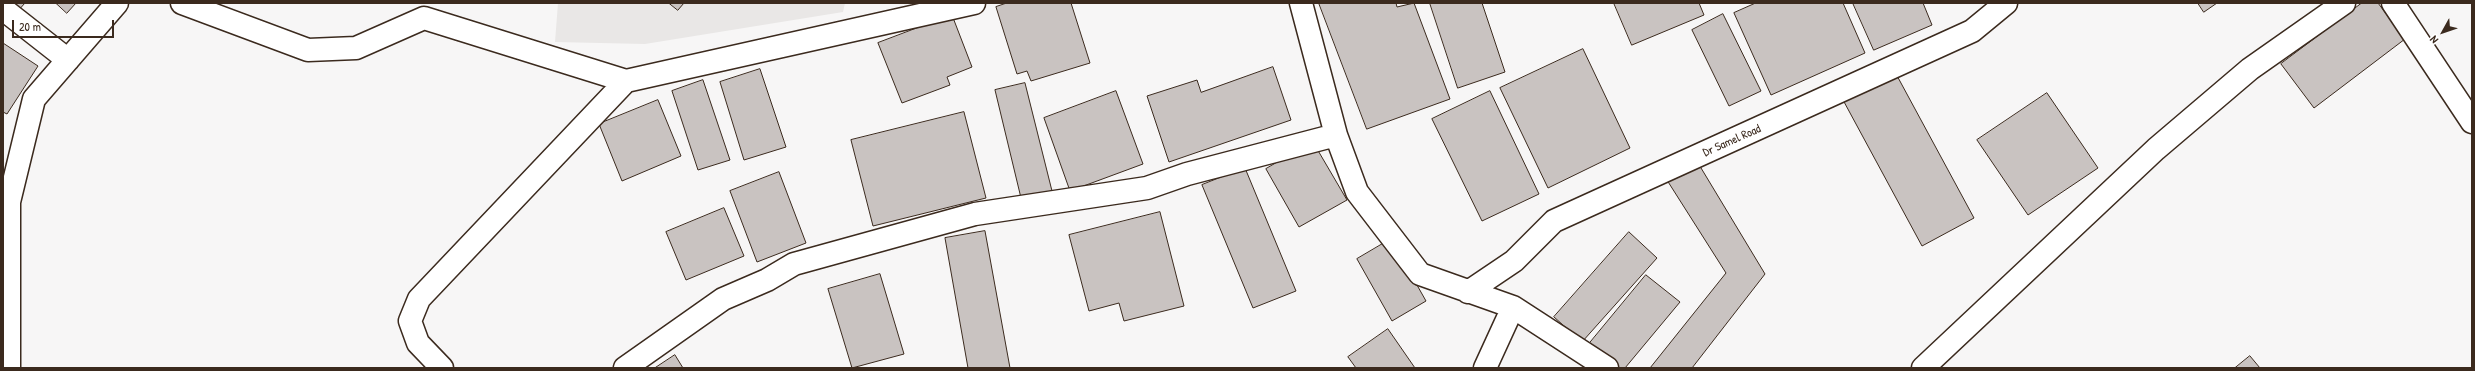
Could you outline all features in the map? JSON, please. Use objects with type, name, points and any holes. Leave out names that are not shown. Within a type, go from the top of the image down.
[{"type":"street","points":[[9,368],[9,202],[34,99],[117,3]]},
{"type":"street","points":[[182,3],[308,50],[356,48],[424,18],[626,81],[974,3]]},
{"type":"street","points":[[1301,3],[1336,135],[1357,192],[1420,274],[1513,307],[1607,368]]},
{"type":"street","name":"Dr Samel Road","points":[[1468,292],[1514,261],[1554,221],[1972,31],[2006,3]]},
{"type":"street","points":[[1923,368],[2156,149],[2250,69],[2344,3]]},
{"type":"street","points":[[2393,3],[2472,122]]},
{"type":"street","points":[[3,9],[68,60]]},
{"type":"street","points":[[442,368],[418,343],[410,321],[419,299],[626,81]]},
{"type":"street","points":[[625,368],[723,299],[767,280],[794,264],[975,214],[1147,188],[1187,174],[1336,135]]},
{"type":"street","points":[[1484,368],[1513,307]]},
{"type":"shaded area","points":[[558,3],[845,3],[843,12],[645,44],[555,42]]},
{"type":"building","points":[[7,3],[25,3],[17,12]]},
{"type":"building","points":[[56,3],[76,3],[67,13]]},
{"type":"building","points":[[669,3],[684,3],[678,10]]},
{"type":"building","points":[[1007,3],[1071,3],[1090,63],[1031,81],[1027,71],[1017,74],[996,7]]},
{"type":"building","points":[[1319,3],[1396,3],[1397,7],[1414,3],[1450,99],[1367,129]]},
{"type":"building","points":[[1430,3],[1482,3],[1505,72],[1458,88]]},
{"type":"building","points":[[1614,3],[1699,3],[1704,15],[1632,45]]},
{"type":"building","points":[[1756,3],[1843,3],[1865,53],[1771,95],[1734,13]]},
{"type":"building","points":[[1853,3],[1923,3],[1932,25],[1874,50]]},
{"type":"building","points":[[2198,3],[2217,3],[2204,12]]},
{"type":"building","points":[[2362,3],[2378,3],[2405,39],[2314,108],[2281,64]]},
{"type":"building","points":[[1723,14],[1761,91],[1729,106],[1692,30]]},
{"type":"building","points":[[952,15],[972,67],[947,77],[950,85],[902,103],[878,43]]},
{"type":"building","points":[[3,43],[38,66],[7,114],[3,112]]},
{"type":"building","points":[[1583,49],[1630,148],[1548,188],[1500,88]]},
{"type":"building","points":[[1273,67],[1291,120],[1169,162],[1147,96],[1197,80],[1201,92]]},
{"type":"building","points":[[760,69],[786,147],[744,160],[720,82]]},
{"type":"building","points":[[1895,72],[1974,218],[1922,246],[1843,100]]},
{"type":"building","points":[[703,80],[730,160],[698,170],[672,91]]},
{"type":"building","points":[[1025,83],[1052,191],[1021,198],[995,90]]},
{"type":"building","points":[[1116,91],[1143,164],[1070,191],[1044,118]]},
{"type":"building","points":[[1490,91],[1539,194],[1482,221],[1432,119]]},
{"type":"building","points":[[2047,93],[2098,168],[2028,215],[1977,140]]},
{"type":"building","points":[[658,100],[681,156],[622,181],[599,124]]},
{"type":"building","points":[[964,112],[986,198],[873,226],[851,140]]},
{"type":"building","points":[[1313,142],[1347,200],[1299,227],[1266,169]]},
{"type":"building","points":[[1695,158],[1765,274],[1692,368],[1650,368],[1726,273],[1665,177]]},
{"type":"building","points":[[1245,168],[1296,291],[1253,308],[1202,185]]},
{"type":"building","points":[[779,172],[806,243],[757,262],[730,191]]},
{"type":"building","points":[[724,208],[744,256],[686,280],[666,232]]},
{"type":"building","points":[[1160,212],[1184,306],[1124,321],[1119,303],[1089,311],[1069,235]]},
{"type":"building","points":[[985,231],[1010,368],[968,368],[945,238]]},
{"type":"building","points":[[1629,232],[1657,258],[1582,342],[1554,317]]},
{"type":"building","points":[[1391,239],[1426,301],[1392,321],[1357,259]]},
{"type":"building","points":[[880,274],[904,354],[852,368],[828,289]]},
{"type":"building","points":[[1646,275],[1680,302],[1625,368],[1618,368],[1589,344]]},
{"type":"building","points":[[1388,329],[1415,368],[1356,368],[1348,357]]},
{"type":"building","points":[[675,355],[683,368],[655,368]]},
{"type":"building","points":[[2250,356],[2260,368],[2235,368]]}]
